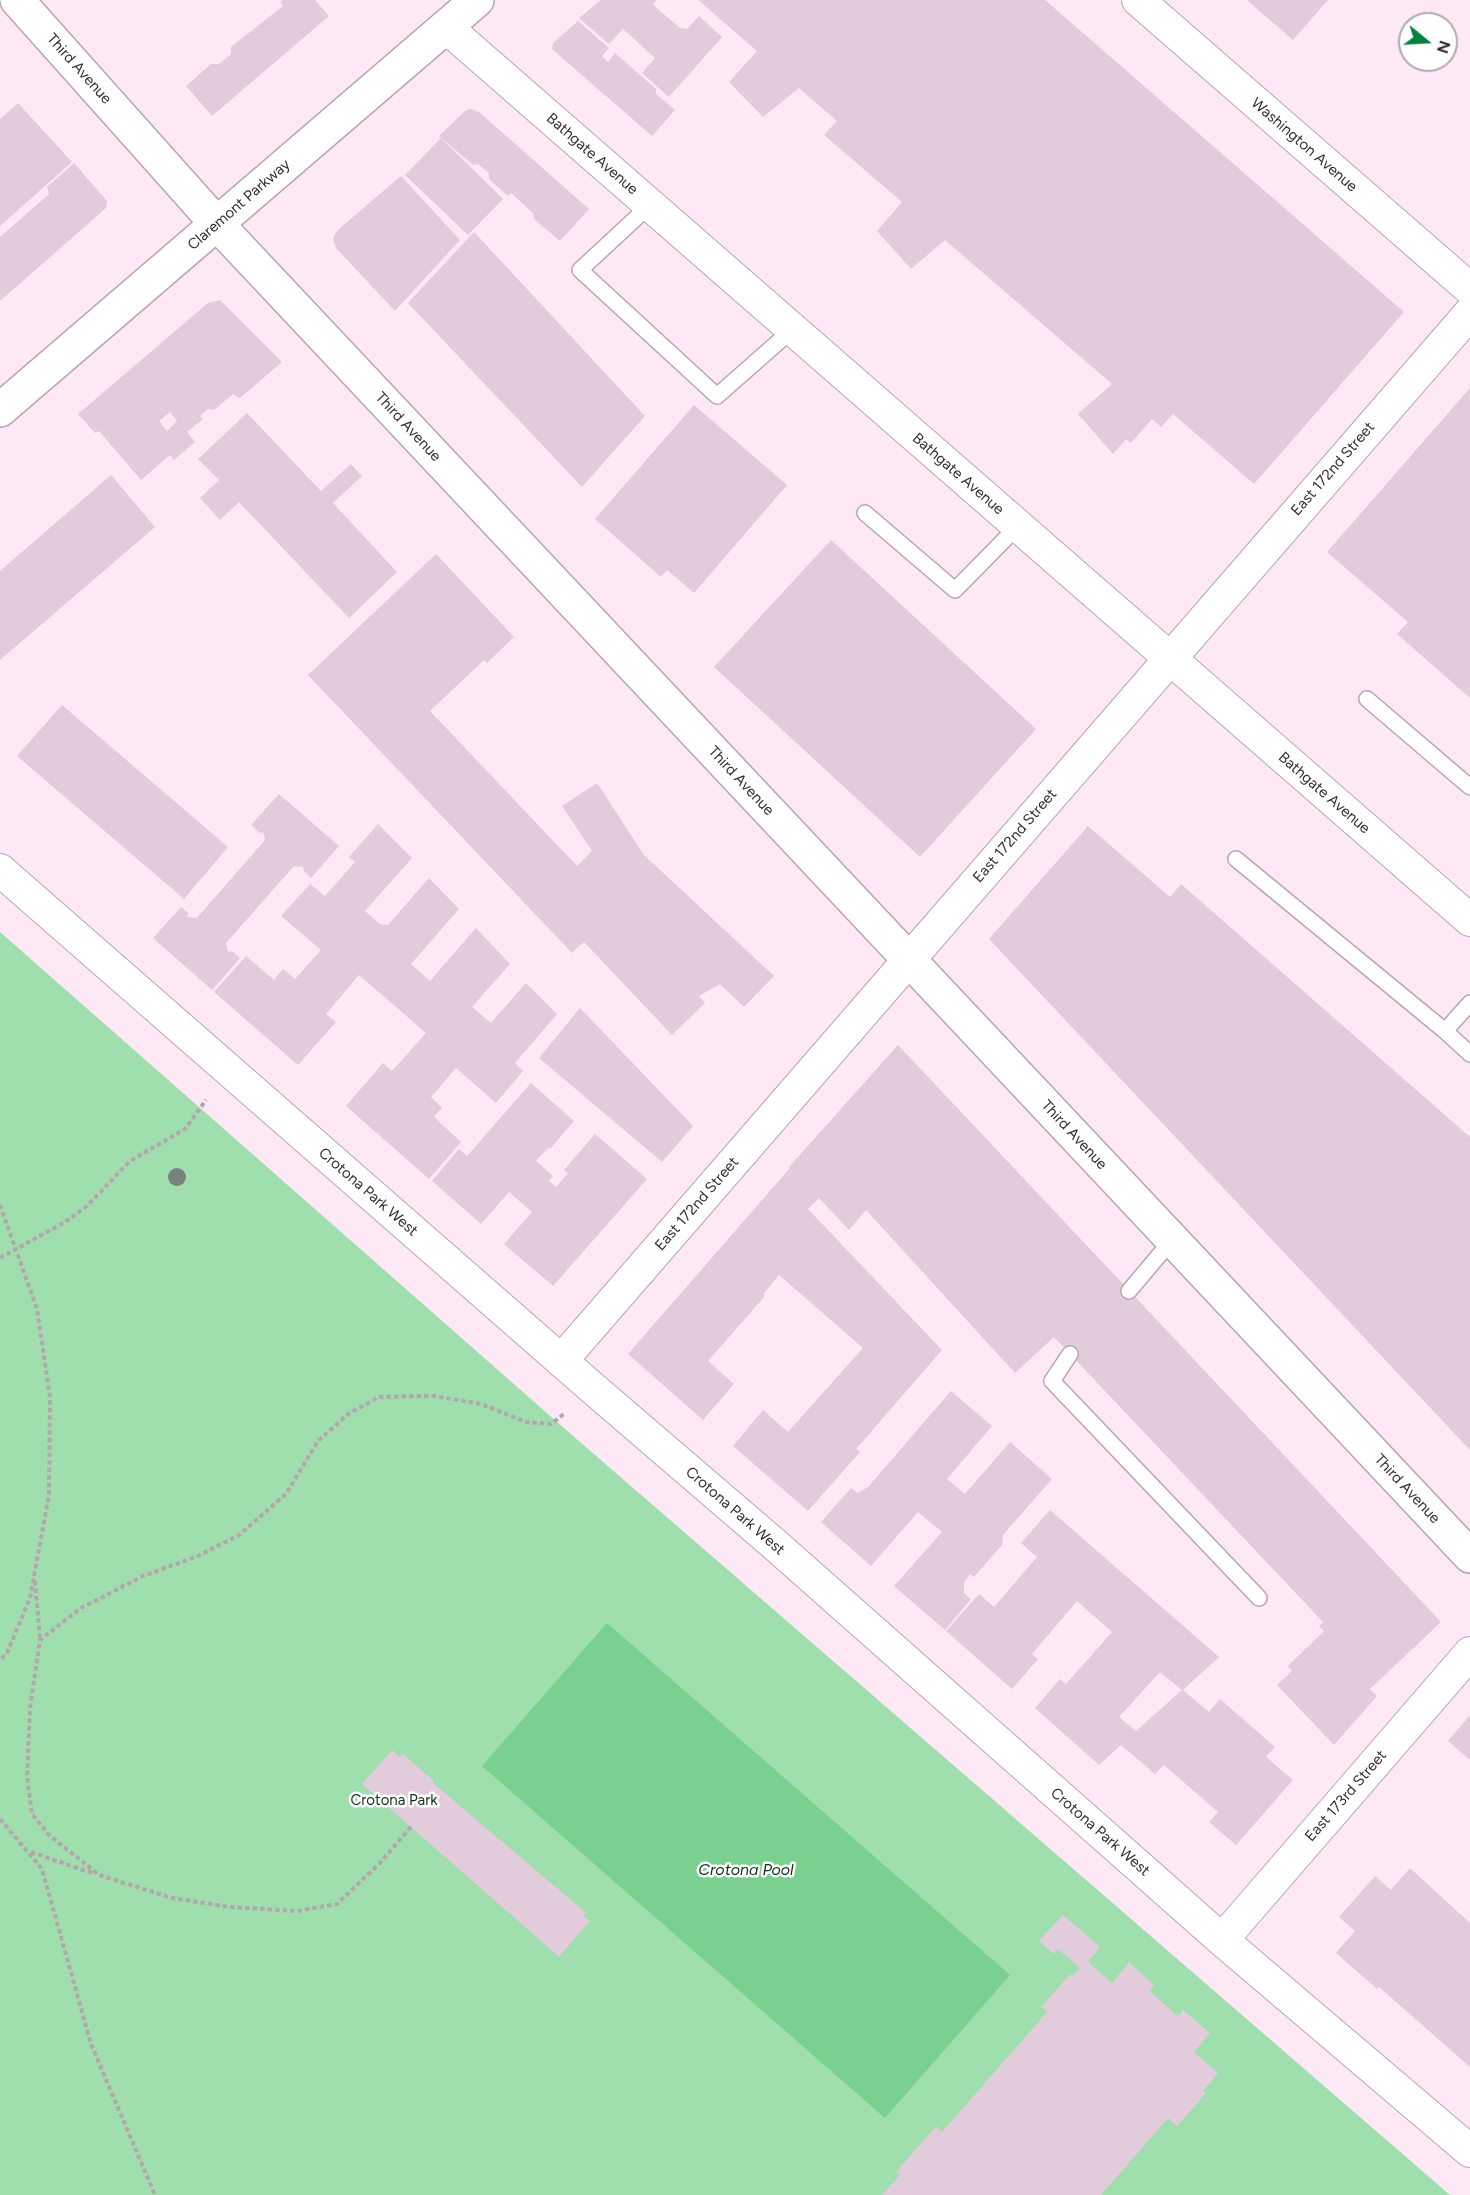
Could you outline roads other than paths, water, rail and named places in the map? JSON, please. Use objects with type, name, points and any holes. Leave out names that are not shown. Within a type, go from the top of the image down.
[{"type":"main road","name":"Third Avenue","points":[[17,0],[217,224],[1470,1556]]},
{"type":"main road","name":"Claremont Parkway","points":[[0,410],[477,0]]},
{"type":"street","name":"Washington Avenue","points":[[1138,0],[1470,289]]},
{"type":"street","name":"Bathgate Avenue","points":[[446,27],[1470,920]]},
{"type":"street","name":"East 172nd Street","points":[[561,1361],[1470,313]]},
{"type":"street","name":"Crotona Park West","points":[[0,870],[561,1361],[773,1543],[1222,1940],[1470,2151]]},
{"type":"street","name":"East 173rd Street","points":[[1222,1940],[1470,1653]]},
{"type":"lane","points":[[650,205],[580,270],[717,396],[793,329]]},
{"type":"lane","points":[[865,513],[955,590],[1018,526]]},
{"type":"lane","points":[[1367,699],[1470,787]]},
{"type":"lane","points":[[1236,859],[1470,1054]]},
{"type":"lane","points":[[1445,1031],[1470,1003]]},
{"type":"lane","points":[[1129,1291],[1172,1240]]},
{"type":"lane","points":[[1070,1354],[1052,1381],[1259,1598]]},
{"type":"water","name":"Crotona Pool","points":[[607,1623],[1010,1975],[885,2118],[482,1766]]},
{"type":"park label","name":"Crotona Park","points":[[394,1801]]}]
